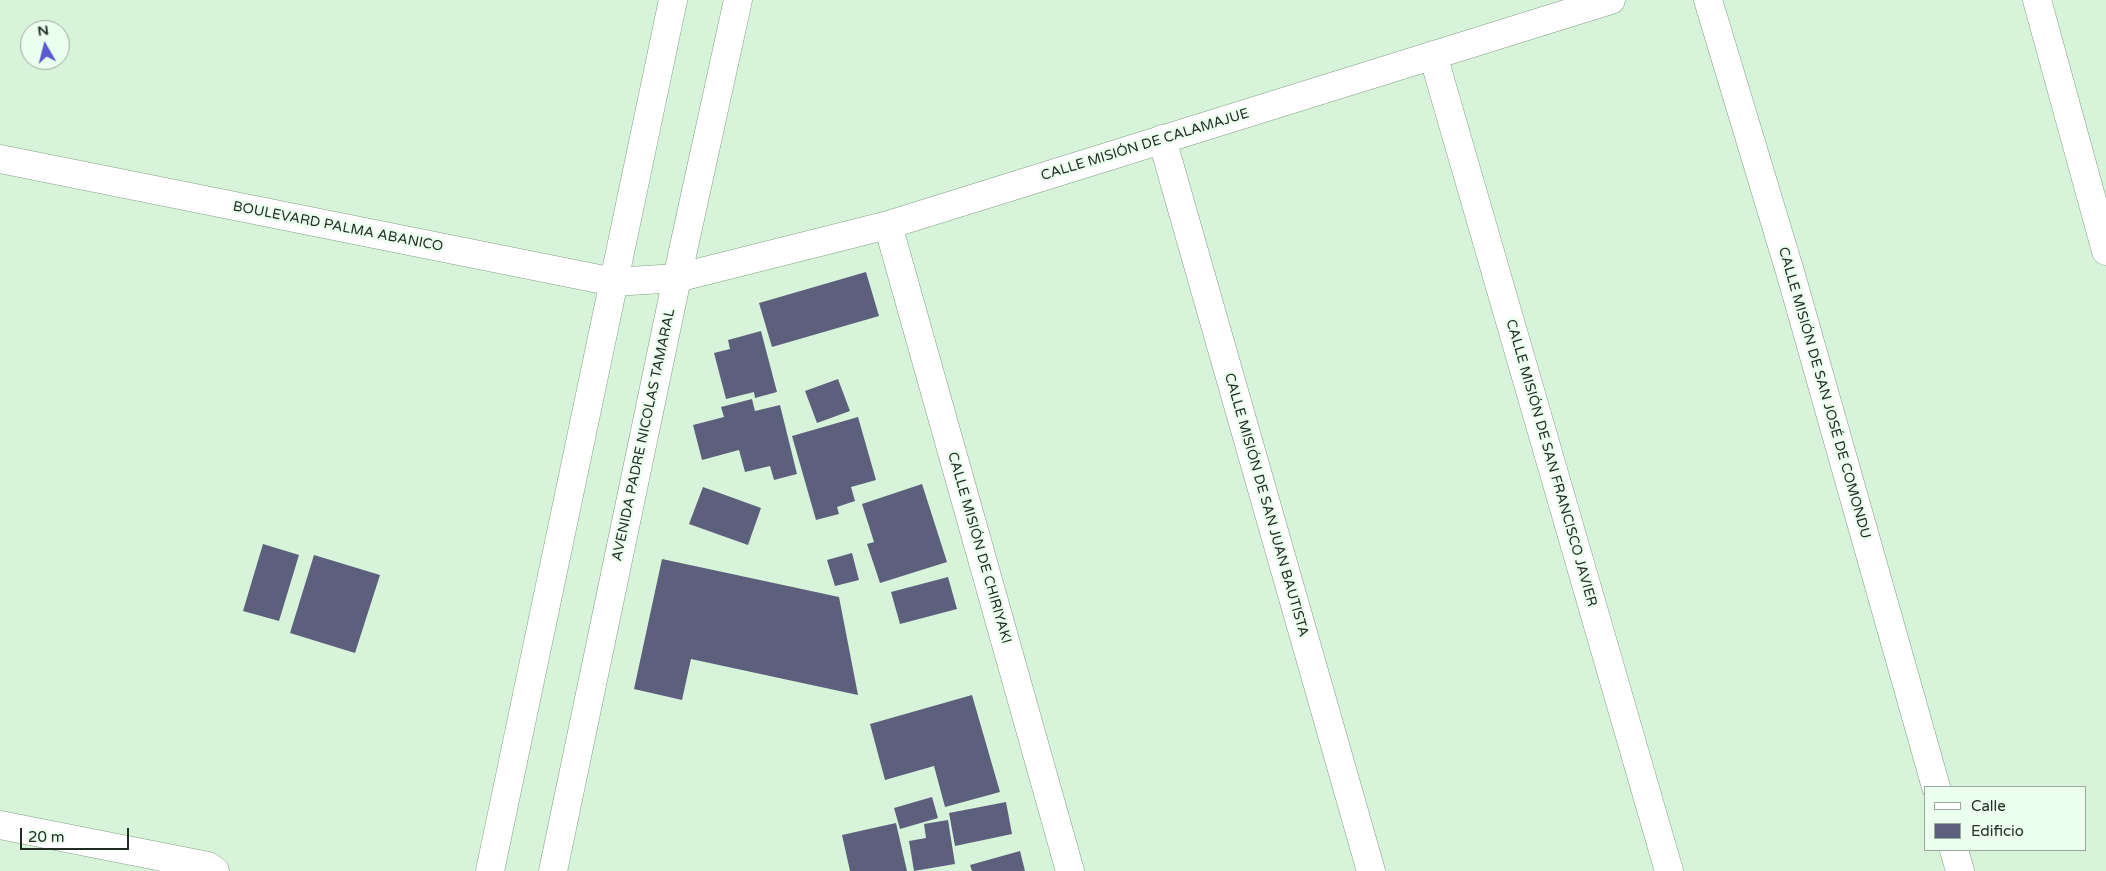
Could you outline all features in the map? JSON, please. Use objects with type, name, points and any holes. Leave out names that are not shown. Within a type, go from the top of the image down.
[{"type":"street","points":[[490,871],[673,0]]},
{"type":"street","name":"AVENIDA PADRE NICOLAS TAMARAL","points":[[553,871],[677,278],[738,0]]},
{"type":"street","name":"CALLE MISIÓN DE CALAMAJUE","points":[[677,278],[888,225],[1611,0]]},
{"type":"street","name":"CALLE MISIÓN DE SAN JOSÉ DE COMONDU","points":[[1708,0],[1791,274],[1936,786]]},
{"type":"street","points":[[2037,0],[2106,251]]},
{"type":"street","name":"CALLE MISIÓN DE SAN FRANCISCO JAVIER","points":[[1433,55],[1669,871]]},
{"type":"street","name":"CALLE MISIÓN DE SAN JUAN BAUTISTA","points":[[1162,140],[1370,871]]},
{"type":"street","name":"BOULEVARD PALMA ABANICO","points":[[0,159],[614,282],[677,278]]},
{"type":"street","name":"CALLE MISIÓN DE CHIRIYAKI","points":[[888,225],[1070,871]]},
{"type":"street","points":[[0,825],[208,866],[215,871]]},
{"type":"street","points":[[1954,851],[1960,871]]},
{"type":"building","points":[[866,272],[879,316],[772,347],[759,303]]},
{"type":"building","points":[[761,331],[777,392],[755,398],[754,392],[726,399],[714,353],[730,349],[728,340]]},
{"type":"building","points":[[838,379],[850,411],[817,423],[805,391]]},
{"type":"building","points":[[752,399],[755,411],[780,405],[797,474],[774,480],[770,466],[745,472],[739,450],[702,460],[693,425],[724,417],[721,407]]},
{"type":"building","points":[[858,417],[876,480],[851,487],[855,501],[837,507],[839,514],[816,520],[792,436]]},
{"type":"building","points":[[922,484],[947,562],[880,583],[867,544],[874,542],[862,504]]},
{"type":"building","points":[[703,487],[761,508],[748,545],[689,524]]},
{"type":"building","points":[[263,544],[299,555],[279,621],[243,611]]},
{"type":"building","points":[[852,553],[859,580],[835,586],[827,560]]},
{"type":"building","points":[[314,555],[380,575],[355,653],[290,633]]},
{"type":"building","points":[[662,559],[839,597],[858,695],[691,659],[682,700],[634,689]]},
{"type":"building","points":[[948,577],[957,609],[900,624],[891,592]]},
{"type":"building","points":[[972,695],[1000,792],[945,807],[934,766],[885,780],[870,724]]},
{"type":"building","points":[[932,797],[938,818],[900,829],[894,808]]},
{"type":"building","points":[[1006,802],[1012,834],[955,846],[949,813]]},
{"type":"building","points":[[948,820],[955,864],[914,871],[909,841],[926,838],[924,824]]},
{"type":"building","points":[[896,823],[907,871],[850,871],[842,835]]},
{"type":"building","points":[[1020,851],[1025,871],[972,871],[970,865]]}]
